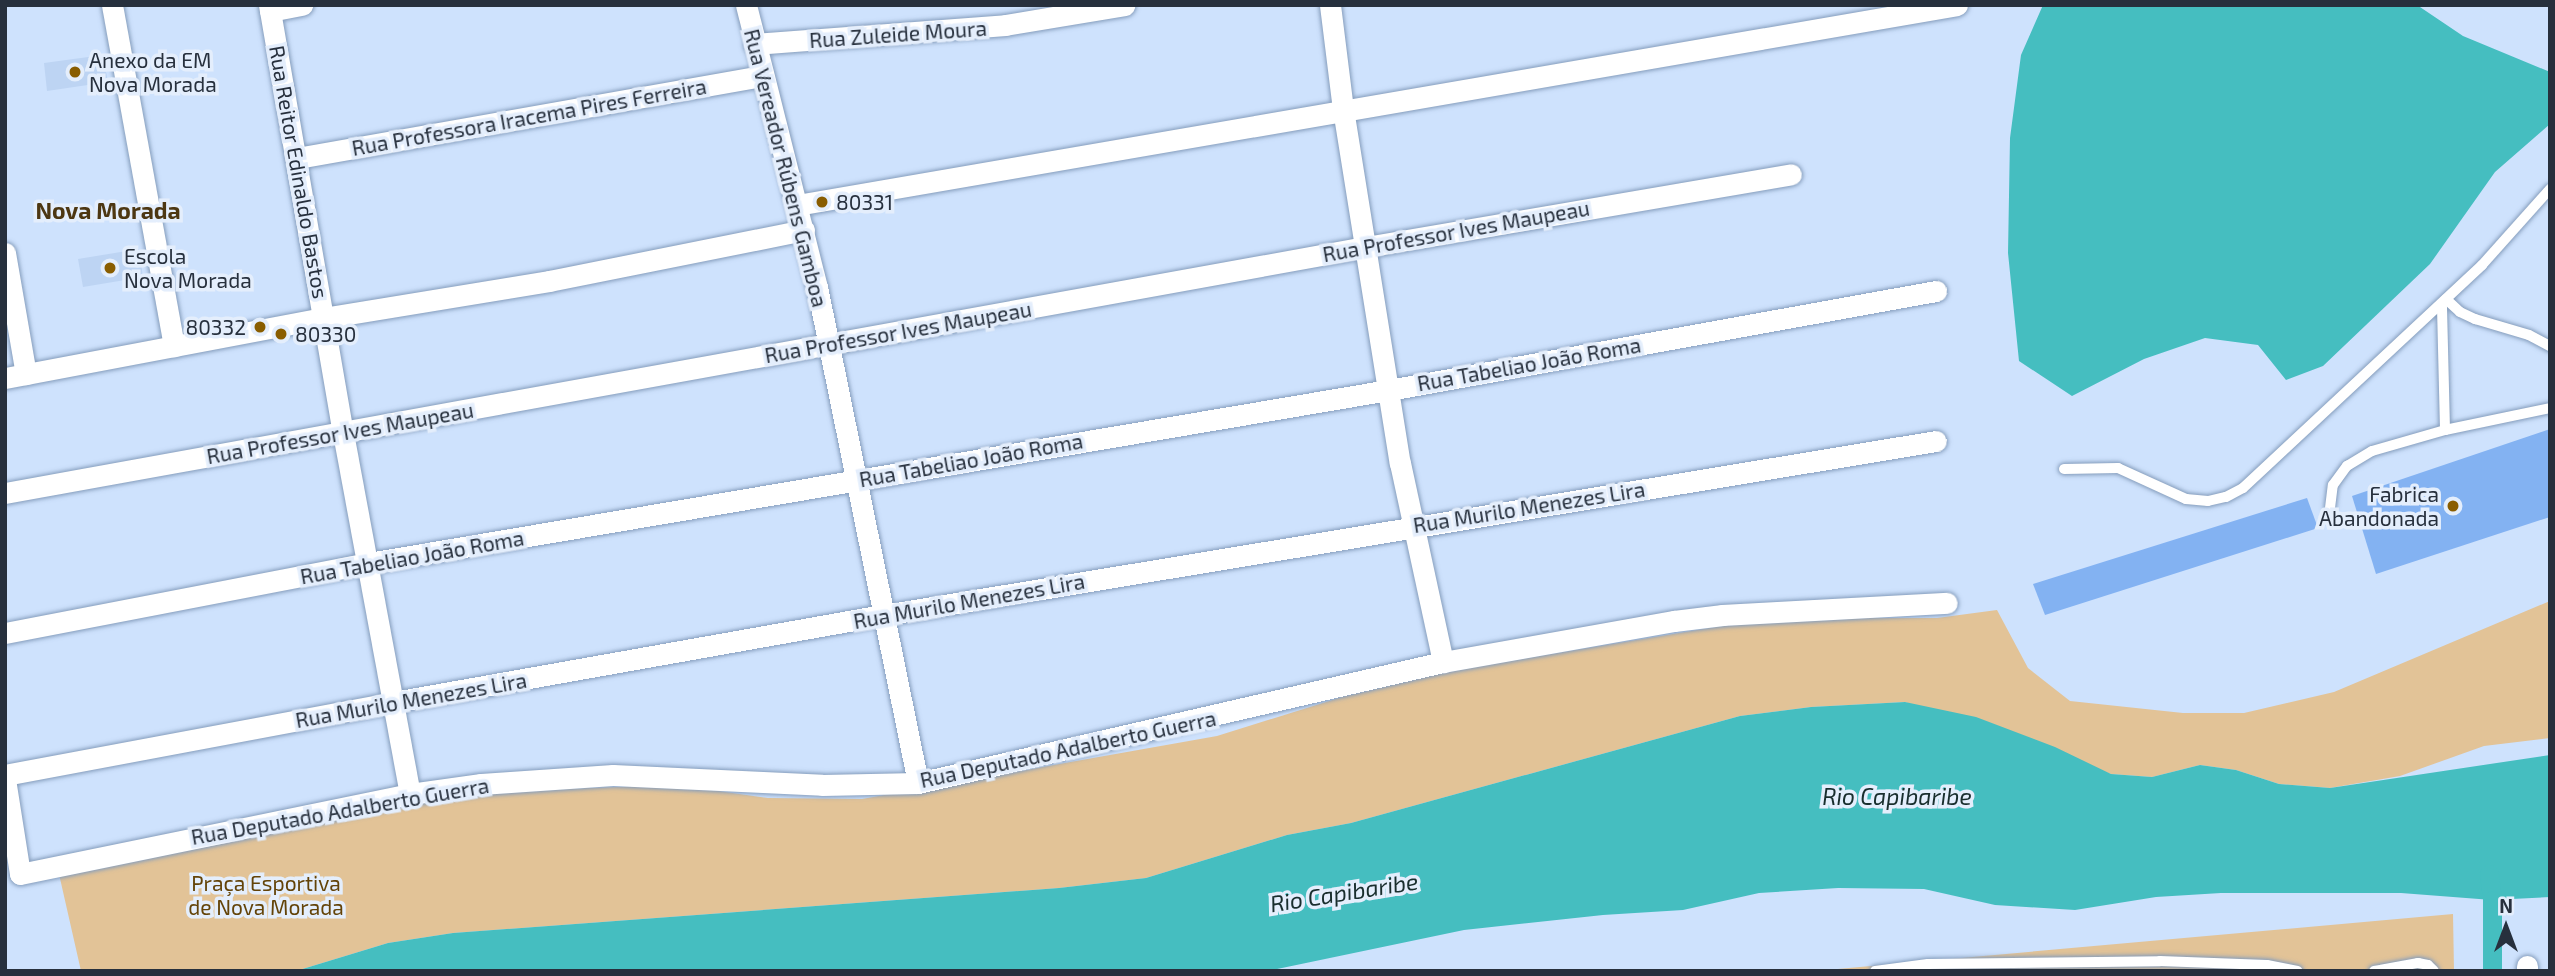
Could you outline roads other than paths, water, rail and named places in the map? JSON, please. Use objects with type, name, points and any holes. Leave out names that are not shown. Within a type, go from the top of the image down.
[{"type":"street","points":[[112,5],[174,346]]},
{"type":"street","points":[[270,8],[302,5]]},
{"type":"street","name":"Rua Vereador Rúbens Gamboa","points":[[746,5],[762,76],[804,230],[918,783]]},
{"type":"street","name":"Rua Zuleide Moura","points":[[754,44],[1005,25],[1124,5]]},
{"type":"street","points":[[1330,5],[1343,109],[1389,390],[1413,525],[1443,662]]},
{"type":"street","points":[[797,205],[1957,5]]},
{"type":"street","name":"Rua Reitor Edinaldo Bastos","points":[[270,8],[343,433],[410,794]]},
{"type":"street","name":"Rua Professora Iracema Pires Ferreira","points":[[297,158],[762,76]]},
{"type":"street","name":"Rua Professor Ives Maupeau","points":[[5,493],[1366,247],[1791,174]]},
{"type":"street","points":[[5,253],[15,376],[324,318],[549,281],[804,230]]},
{"type":"street","name":"Rua Tabeliao João Roma","points":[[5,633],[369,563],[1389,390],[1937,291]]},
{"type":"street","name":"Rua Murilo Menezes Lira","points":[[5,777],[394,702],[884,615],[1413,525],[1936,441]]},
{"type":"street","name":"Rua Deputado Adalberto Guerra","points":[[5,777],[20,874],[410,794],[481,784],[613,775],[822,785],[918,783],[1250,709],[1443,662],[1710,616],[1947,603]]},
{"type":"lane","points":[[2064,469],[2118,468],[2186,499],[2207,501],[2226,497],[2243,488],[2444,301],[2550,189]]},
{"type":"lane","points":[[2444,301],[2474,319],[2529,335],[2550,346]]},
{"type":"lane","points":[[2444,301],[2445,430]]},
{"type":"lane","points":[[2330,508],[2333,485],[2347,466],[2372,451],[2445,430],[2550,408]]},
{"type":"lane","points":[[1875,971],[1928,964],[2160,961],[2267,965],[2297,971]]},
{"type":"lane","points":[[2374,971],[2418,963],[2434,971]]},
{"type":"water","points":[[2043,5],[2417,5],[2463,36],[2550,72],[2550,124],[2495,172],[2430,264],[2323,366],[2286,380],[2258,345],[2205,338],[2144,359],[2072,396],[2019,361],[2008,253],[2010,138],[2021,55]]},
{"type":"water","name":"Rio Capibaribe","points":[[1905,702],[1976,717],[2055,747],[2111,774],[2152,777],[2200,765],[2236,770],[2279,784],[2330,788],[2550,755],[2550,897],[2492,900],[2401,893],[2221,893],[2156,897],[2075,910],[1995,905],[1924,889],[1838,888],[1759,893],[1683,910],[1603,915],[1464,930],[1267,971],[296,971],[388,943],[453,933],[1059,888],[1146,878],[1287,835],[1351,823],[1740,716],[1811,707]]},
{"type":"waterway","points":[[2489,874],[2492,900],[2492,971]]},
{"type":"place","name":"Anexo da EM Nova Morada","points":[[75,72]]},
{"type":"place","name":"80331","points":[[822,202]]},
{"type":"place","name":"Escola Nova Morada","points":[[110,268]]},
{"type":"place","name":"80332","points":[[260,327]]},
{"type":"place","name":"80330","points":[[281,334]]},
{"type":"place","name":"Fabrica Abandonada","points":[[2453,506]]},
{"type":"district","name":"Nova Morada","points":[[108,210]]},
{"type":"park label","name":"Praça Esportiva de Nova Morada","points":[[266,895]]}]
